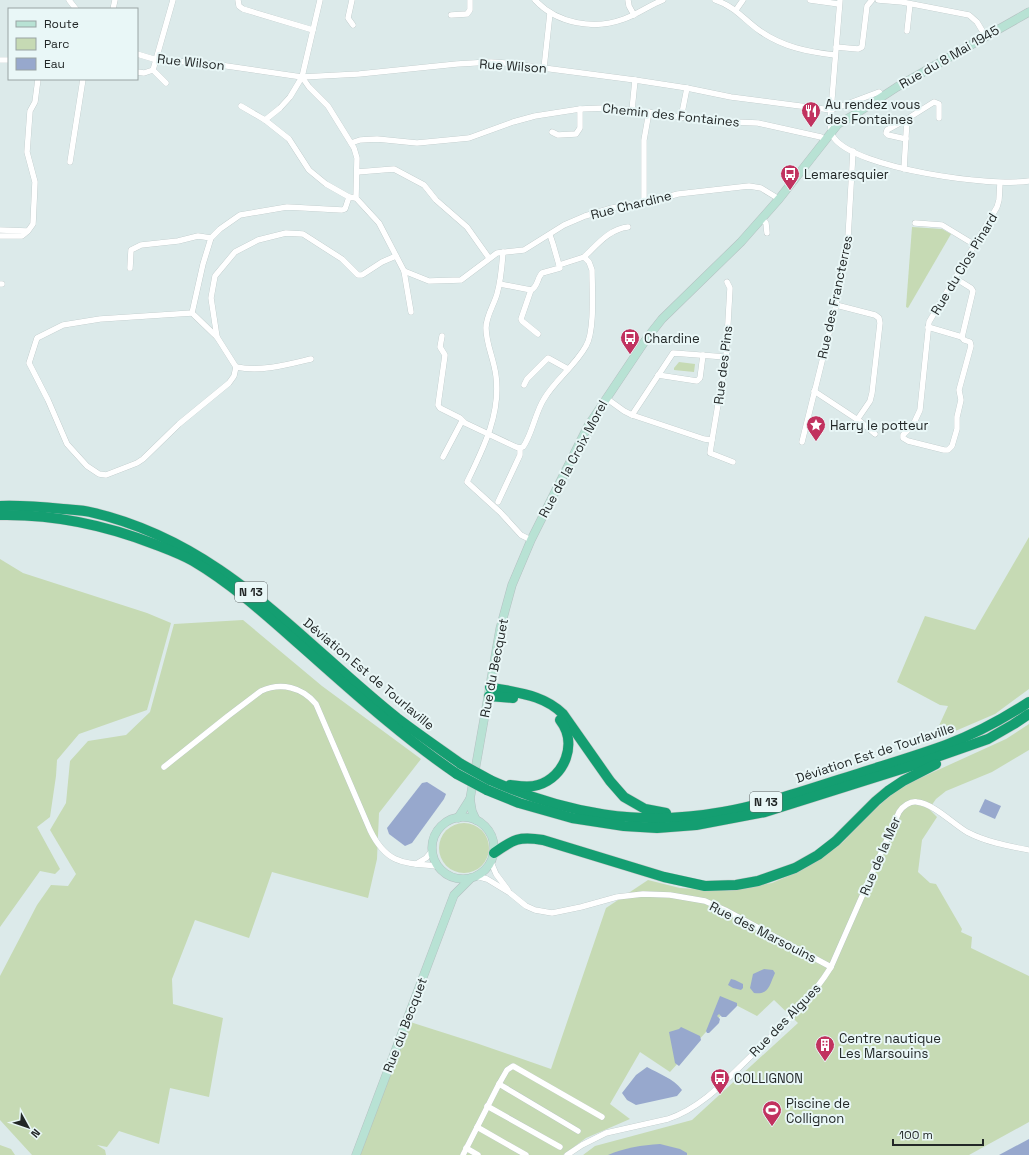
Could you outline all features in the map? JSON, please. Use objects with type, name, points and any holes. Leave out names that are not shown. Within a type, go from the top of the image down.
[{"type":"highway","name":"Déviation Est de Tourlaville","points":[[0,506],[38,507],[89,512],[137,526],[169,539],[226,573],[258,597],[397,718],[489,785],[519,803],[572,818],[624,826],[657,828],[696,825],[765,812],[911,766],[988,739],[1029,714]]},
{"type":"highway","name":"Déviation Est de Tourlaville","points":[[0,515],[39,516],[91,524],[132,536],[191,560],[217,576],[256,606],[392,726],[457,774],[489,785],[501,785],[550,803],[592,813],[618,817],[660,818],[692,816],[723,812],[770,801],[914,756],[947,744],[978,731],[1029,702]]},
{"type":"highway","points":[[489,691],[510,697],[534,701],[546,706],[563,724],[568,738],[569,749],[566,761],[553,778],[537,786],[528,787],[501,785]]},
{"type":"highway","points":[[489,691],[541,699],[556,707],[563,714],[610,781],[619,792],[630,801],[652,811],[692,816]]},
{"type":"highway","points":[[492,858],[511,841],[532,838],[544,840],[664,878],[705,886],[736,885],[758,881],[795,868],[808,861],[836,841],[876,801],[903,781],[988,739]]},
{"type":"main road","name":"Rue du 8 Mai 1945","points":[[832,131],[838,124],[882,96],[1029,12]]},
{"type":"main road","name":"Rue de la Croix Morel","points":[[531,540],[588,426],[647,338],[662,319],[741,242],[779,199],[832,131]]},
{"type":"main road","name":"Rue du Becquet","points":[[476,820],[472,811],[470,799],[500,629],[512,585],[531,540]]},
{"type":"main road","name":"Rue du Becquet","points":[[458,818],[470,799]]},
{"type":"main road","points":[[458,818],[476,820],[483,824],[490,834],[494,845],[492,858],[485,870],[473,877],[460,879],[451,876],[438,866],[434,858],[432,851],[435,835],[445,823],[458,818]]},
{"type":"main road","name":"Rue du Becquet","points":[[356,1155],[454,895],[454,887],[451,876]]},
{"type":"main road","name":"Rue du Becquet","points":[[454,895],[473,877]]},
{"type":"street","points":[[69,0],[75,8]]},
{"type":"street","points":[[138,72],[144,73],[153,70],[173,0]]},
{"type":"street","points":[[238,0],[243,9],[312,30]]},
{"type":"street","points":[[265,120],[280,108],[290,97],[302,77],[320,0]]},
{"type":"street","points":[[352,0],[348,18],[353,25]]},
{"type":"street","points":[[451,15],[467,14],[470,10],[470,0]]},
{"type":"street","points":[[535,0],[550,12],[573,21],[593,25],[613,23],[634,16],[663,0]]},
{"type":"street","points":[[628,0],[634,16]]},
{"type":"street","points":[[715,0],[736,10],[759,30],[775,40],[804,51],[835,55]]},
{"type":"street","points":[[736,10],[743,0]]},
{"type":"street","points":[[810,0],[839,2],[831,110],[832,131],[838,142],[853,151],[885,164],[904,169],[1000,183],[1029,181]]},
{"type":"street","points":[[836,47],[858,49],[862,47],[867,6],[872,0]]},
{"type":"street","points":[[878,0],[910,4],[969,15],[977,22],[986,36]]},
{"type":"street","points":[[907,31],[910,4]]},
{"type":"street","points":[[544,68],[550,12]]},
{"type":"street","name":"Rue Wilson","points":[[138,54],[157,60],[213,64],[302,77],[359,74],[491,62],[634,80],[687,88],[731,97],[831,110],[879,92],[882,96]]},
{"type":"street","points":[[153,70],[166,83]]},
{"type":"street","points":[[302,77],[309,87],[328,106],[351,142],[357,158],[356,198]]},
{"type":"street","points":[[0,236],[22,236],[33,224],[35,182],[27,152],[30,111],[35,102],[38,80]]},
{"type":"street","points":[[70,162],[83,80]]},
{"type":"street","points":[[632,110],[634,80]]},
{"type":"street","points":[[681,118],[687,88]]},
{"type":"street","points":[[906,139],[888,135],[886,133],[888,130],[934,102],[939,104],[939,118]]},
{"type":"street","points":[[241,106],[265,120],[289,139],[309,170],[326,184],[348,197],[356,198],[379,223],[404,271],[411,312]]},
{"type":"street","name":"Chemin des Fontaines","points":[[351,142],[377,139],[417,143],[469,138],[513,122],[535,116],[580,109],[605,108],[649,112],[709,122],[758,123],[821,137],[825,140]]},
{"type":"street","points":[[552,132],[558,135],[576,134],[580,128],[580,109]]},
{"type":"street","points":[[644,203],[644,140],[649,112]]},
{"type":"street","points":[[904,169],[907,119]]},
{"type":"street","name":"Rue des Francterres","points":[[802,442],[836,305],[848,238],[853,151]]},
{"type":"street","points":[[357,172],[394,169],[424,185],[436,200],[467,227],[489,258]]},
{"type":"street","name":"Rue du Clos Pinard","points":[[962,337],[964,340],[970,342],[971,346],[959,390],[961,400],[957,417],[957,429],[952,446],[948,450],[941,450],[908,441],[903,438],[903,435],[913,425],[920,410],[929,322],[997,207],[1000,183]]},
{"type":"street","name":"Rue Chardine","points":[[404,271],[429,281],[461,280],[497,253],[524,250],[564,225],[591,214],[678,194],[749,186],[761,188],[779,199]]},
{"type":"street","points":[[192,313],[203,264],[212,238],[220,229],[240,215],[286,207],[342,210],[345,209],[348,197]]},
{"type":"street","points":[[762,218],[766,223],[767,233]]},
{"type":"street","points":[[914,223],[942,225],[975,245]]},
{"type":"street","points":[[559,265],[584,257],[610,233],[621,228],[628,227]]},
{"type":"street","points":[[0,230],[28,231]]},
{"type":"street","points":[[217,337],[211,298],[215,276],[234,252],[258,240],[286,233],[303,234],[342,259],[358,275],[362,276],[382,262],[396,256]]},
{"type":"street","points":[[538,334],[523,324],[521,319],[531,290],[535,287],[540,274],[560,268],[550,235]]},
{"type":"street","points":[[130,268],[131,250],[135,247],[178,241],[198,236],[212,238]]},
{"type":"street","points":[[503,252],[500,284],[486,328],[488,343],[496,374],[496,408],[489,434],[467,482],[497,509],[521,534],[531,540]]},
{"type":"street","points":[[498,502],[520,455],[520,448],[524,445],[546,395],[587,345],[591,330],[592,270],[589,262],[584,257]]},
{"type":"street","points":[[928,327],[962,337],[973,291],[972,288],[955,278]]},
{"type":"street","name":"Rue des Pins","points":[[712,440],[714,438],[726,357],[730,288],[727,282]]},
{"type":"street","points":[[500,284],[531,290]]},
{"type":"street","points":[[836,305],[875,315],[879,318],[880,323],[872,393],[870,401],[857,420]]},
{"type":"street","points":[[236,367],[234,376],[229,383],[179,424],[144,459],[138,463],[106,475],[99,474],[87,466],[65,440],[51,406],[29,363],[37,338],[63,325],[100,319],[192,313],[217,337],[236,367],[244,369],[265,369],[311,359]]},
{"type":"street","points":[[442,336],[440,347],[445,355],[438,405],[440,408],[489,434],[520,448]]},
{"type":"street","points":[[632,415],[673,353],[726,357]]},
{"type":"street","points":[[658,375],[697,381],[700,378],[703,355]]},
{"type":"street","points":[[524,385],[548,358],[568,369]]},
{"type":"street","points":[[814,392],[857,420],[875,434]]},
{"type":"street","points":[[606,398],[632,415],[704,439],[712,440],[710,453],[733,462]]},
{"type":"street","points":[[443,457],[462,420]]},
{"type":"street","points":[[164,766],[258,693],[267,689],[279,687],[299,690],[312,699],[316,704],[375,840],[383,852],[404,863],[438,866]]},
{"type":"street","name":"Rue de la Mer","points":[[831,967],[899,812],[907,804],[913,802],[925,804],[955,825],[968,832],[998,844],[1029,850]]},
{"type":"street","points":[[415,864],[426,858],[432,851]]},
{"type":"street","name":"Rue des Marsouins","points":[[492,858],[496,874],[510,893]]},
{"type":"street","name":"Rue des Marsouins","points":[[473,877],[487,878],[510,893],[526,906],[535,910],[552,913],[617,897],[643,894],[670,895],[705,901],[725,910],[831,967]]},
{"type":"street","name":"Rue des Algues","points":[[567,1155],[582,1144],[606,1133],[668,1119],[682,1114],[698,1105],[795,1013],[818,987],[831,967]]},
{"type":"street","points":[[463,1155],[499,1084],[507,1070],[513,1066],[602,1118]]},
{"type":"street","points":[[499,1084],[578,1130]]},
{"type":"street","points":[[487,1106],[560,1148]]},
{"type":"street","points":[[477,1127],[526,1155]]},
{"type":"street","points":[[466,1148],[478,1155]]},
{"type":"green space","points":[[912,227],[942,229],[951,234],[908,308],[906,307]]},
{"type":"green space","points":[[679,362],[695,364],[694,372],[674,370]]},
{"type":"green space","points":[[1029,537],[1029,689],[995,714],[932,741],[948,706],[940,705],[897,682],[925,616],[975,630]]},
{"type":"green space","points":[[0,559],[23,573],[147,613],[171,623],[147,710],[79,734],[57,760],[50,817],[37,827],[60,869],[55,874],[40,871],[0,927]]},
{"type":"green space","points":[[243,620],[322,686],[421,759],[379,813],[377,859],[368,898],[272,872],[249,938],[195,920],[172,979],[173,1004],[223,1018],[209,1097],[170,1088],[159,1144],[119,1131],[107,1147],[97,1145],[105,1150],[106,1155],[32,1155],[0,1120],[0,976],[37,905],[51,885],[68,886],[76,874],[50,830],[66,803],[70,761],[88,741],[126,735],[150,712],[174,624]]},
{"type":"green space","points":[[1029,724],[1029,750],[992,772],[946,791],[936,799],[929,809],[937,817],[922,840],[918,872],[930,883],[936,884],[962,929],[961,932],[972,937],[971,948],[1029,976],[1029,1122],[969,1155],[583,1155],[595,1146],[692,1120],[798,1023],[774,1000],[757,1016],[732,1003],[670,1072],[640,1052],[610,1104],[630,1119],[586,1138],[563,1155],[356,1155],[407,1021],[551,1069],[606,908],[648,880],[680,888],[729,891],[772,883],[800,871],[823,857],[843,842],[866,817],[905,785],[1006,739]]},
{"type":"green space","points":[[469,823],[474,824],[482,830],[488,838],[488,858],[482,866],[474,872],[459,873],[454,872],[446,866],[440,858],[439,843],[440,838],[446,830],[454,824]]},
{"type":"green space","points":[[0,1145],[11,1149],[15,1155],[0,1155]]},
{"type":"water","points":[[427,782],[446,794],[444,799],[412,843],[405,846],[389,834],[387,828],[422,783]]},
{"type":"water","points":[[985,799],[1001,806],[995,819],[979,812]]},
{"type":"water","points":[[764,969],[773,970],[775,973],[770,986],[763,993],[754,993],[750,988],[753,974]]},
{"type":"water","points":[[731,979],[743,984],[743,988],[741,990],[728,985]]},
{"type":"water","points":[[720,996],[737,1003],[737,1006],[726,1017],[722,1017],[719,1014],[717,1016],[720,1019],[719,1023],[709,1033],[707,1033],[706,1031]]},
{"type":"water","points":[[681,1027],[700,1036],[701,1040],[679,1066],[675,1063],[669,1032]]},
{"type":"water","points":[[647,1067],[670,1079],[682,1090],[677,1096],[636,1105],[627,1100],[622,1093],[636,1075]]},
{"type":"water","points":[[1029,1139],[1029,1155],[999,1155]]},
{"type":"water","points":[[660,1144],[680,1149],[687,1153],[687,1155],[608,1155],[633,1147]]},
{"type":"place","name":"Au rendez vous des Fontaines","points":[[811,128]]},
{"type":"place","name":"Lemaresquier","points":[[790,191]]},
{"type":"place","name":"Chardine","points":[[630,355]]},
{"type":"place","name":"Harry le potteur","points":[[816,442]]},
{"type":"place","name":"Centre nautique Les Marsouins","points":[[825,1062]]},
{"type":"place","name":"COLLIGNON","points":[[720,1095]]},
{"type":"place","name":"Piscine de Collignon","points":[[772,1127]]}]
